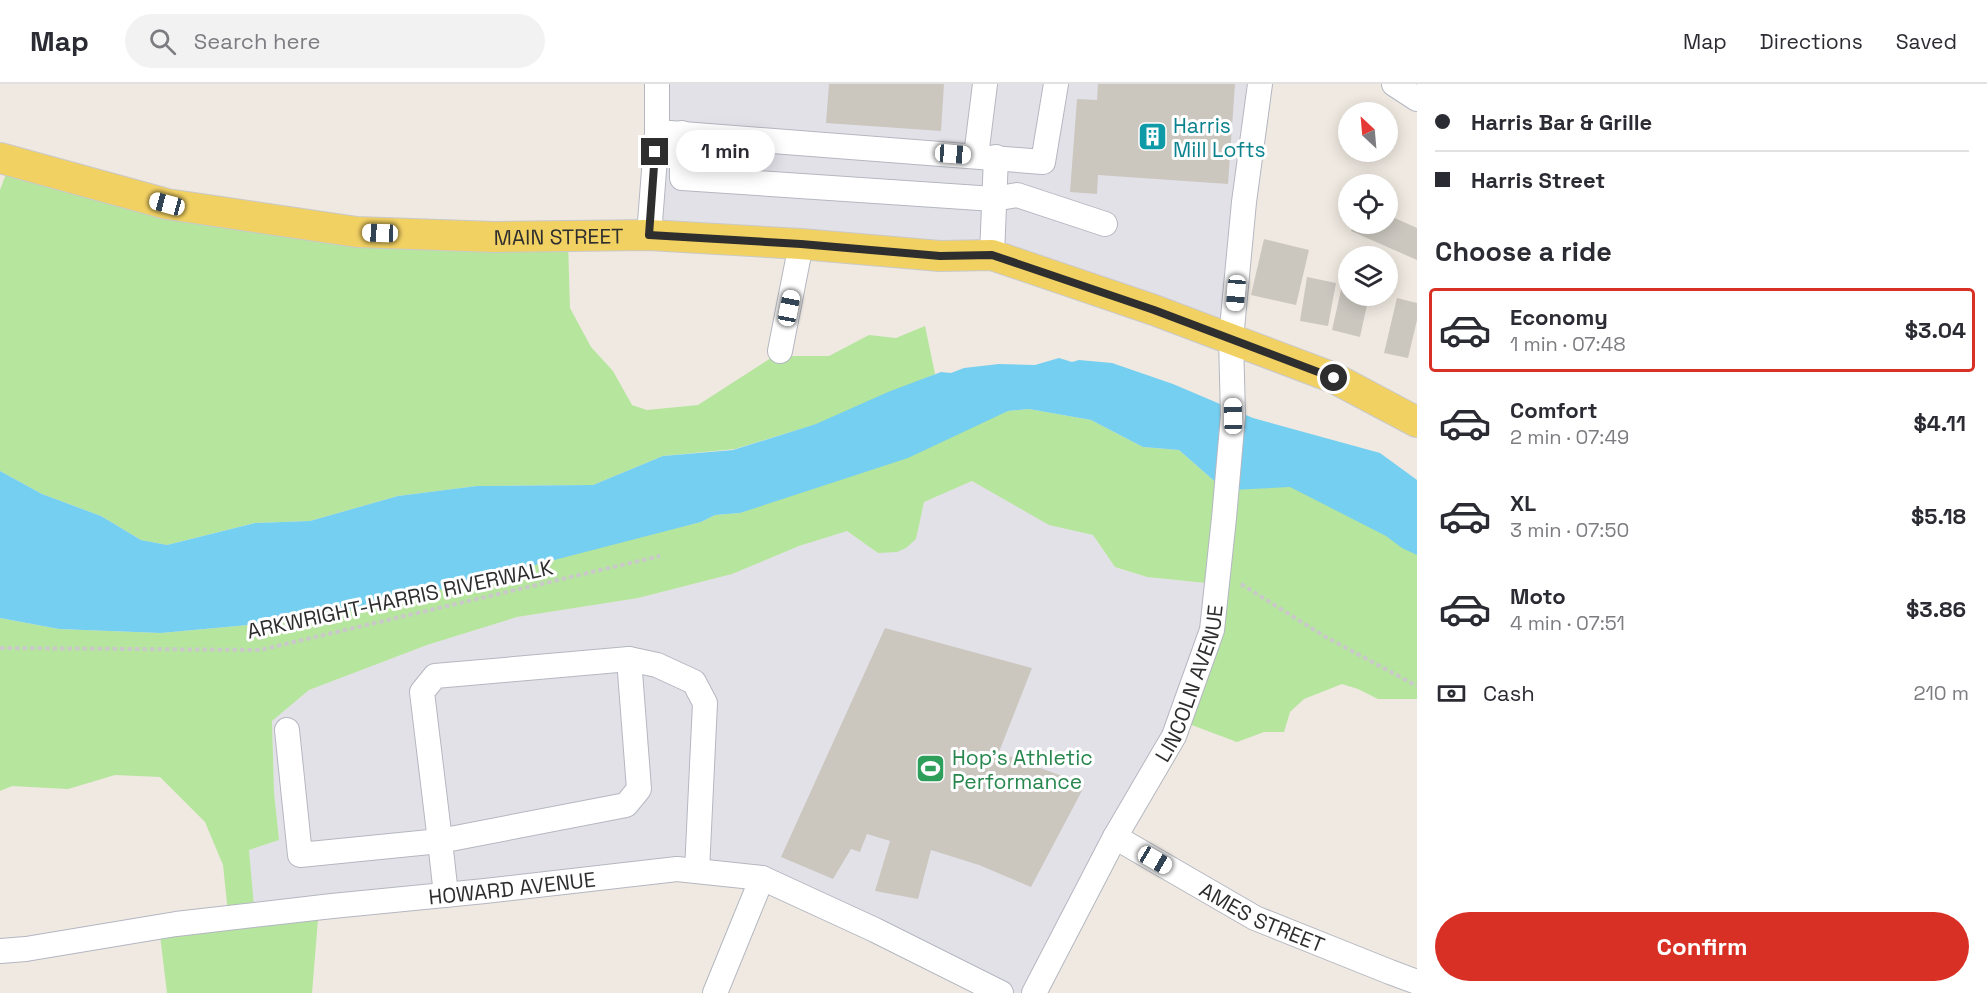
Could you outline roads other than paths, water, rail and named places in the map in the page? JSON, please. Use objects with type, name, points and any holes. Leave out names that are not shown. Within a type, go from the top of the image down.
[{"type":"main road","name":"MAIN STREET","points":[[0,158],[167,204],[357,232],[495,237],[649,235],[801,244],[940,256],[992,255],[1154,310],[1334,378],[1417,422]]},
{"type":"street","points":[[649,235],[657,132],[657,84]]},
{"type":"street","points":[[985,84],[986,157],[994,199],[992,255]]},
{"type":"street","points":[[657,132],[1043,162],[1056,84]]},
{"type":"street","name":"LINCOLN AVENUE","points":[[1034,993],[1115,837],[1174,736],[1212,630],[1233,416],[1231,339],[1244,202],[1260,84]]},
{"type":"street","points":[[1394,84],[1417,99]]},
{"type":"street","points":[[682,133],[682,178],[994,199],[1017,195],[1105,224]]},
{"type":"street","points":[[780,351],[801,244]]},
{"type":"street","points":[[287,730],[300,855],[440,841],[626,805],[639,789],[629,659]]},
{"type":"street","points":[[446,895],[422,692],[435,676],[629,659],[657,665],[694,682],[705,703],[697,871]]},
{"type":"street","name":"AMES STREET","points":[[1115,837],[1255,918],[1417,982]]},
{"type":"street","name":"HOWARD AVENUE","points":[[0,951],[26,949],[176,924],[677,869],[762,878],[875,930],[1001,993]]},
{"type":"street","points":[[715,993],[762,878]]},
{"type":"water","points":[[1059,358],[1072,362],[1079,360],[1112,363],[1173,384],[1253,418],[1380,453],[1417,480],[1417,555],[1402,548],[1386,536],[1290,487],[1232,490],[1220,486],[1179,450],[1143,447],[1091,420],[1029,409],[1008,411],[908,458],[740,513],[715,515],[701,522],[415,596],[293,621],[161,633],[59,629],[0,618],[0,471],[42,494],[101,516],[141,540],[167,545],[255,523],[310,521],[398,496],[477,486],[593,485],[663,456],[733,450],[816,424],[888,392],[941,372],[951,373],[964,368],[999,364],[1035,365]]},
{"type":"place","name":"Harris Mill Lofts","points":[[1152,137]]},
{"type":"place","name":"Hop's Athletic Performance","points":[[931,769]]}]
